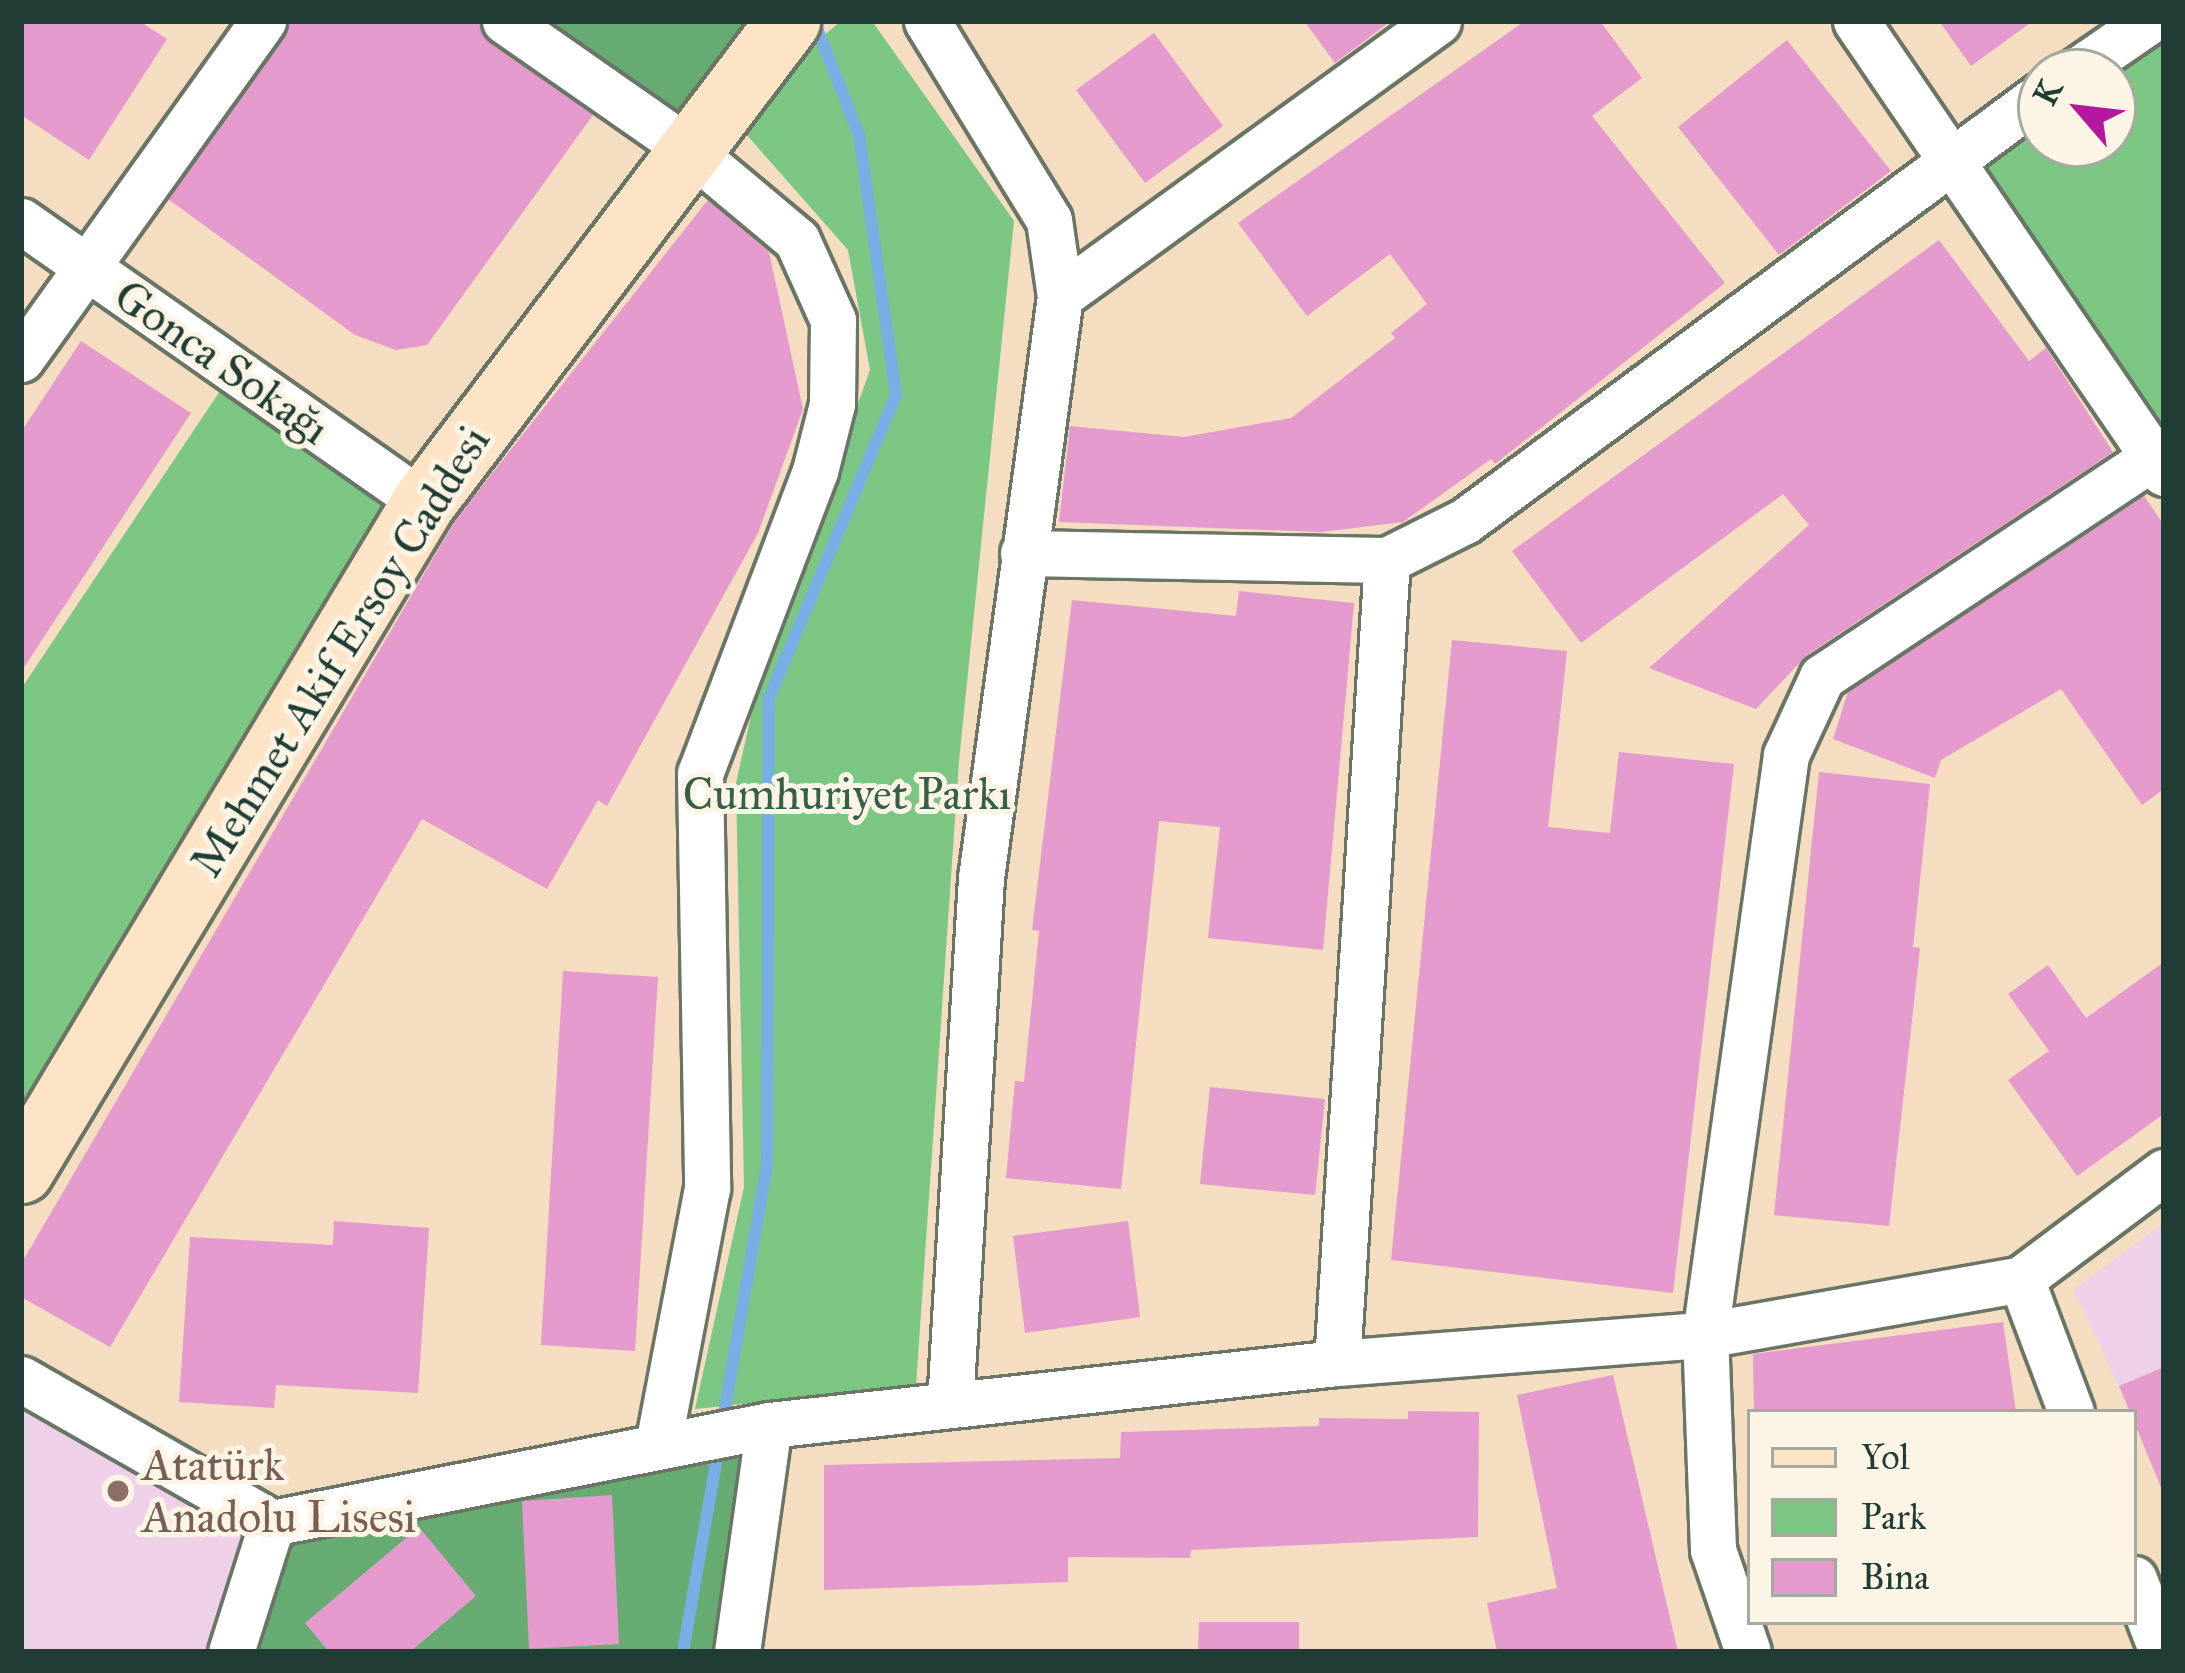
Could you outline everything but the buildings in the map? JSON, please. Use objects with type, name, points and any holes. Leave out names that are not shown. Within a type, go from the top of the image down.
[{"type":"main road","name":"Mehmet Akif Ersoy Caddesi","points":[[21,1171],[423,503],[780,28]]},
{"type":"street","points":[[21,359],[84,264],[263,21]]},
{"type":"street","points":[[505,21],[688,148],[797,240],[833,320],[832,404],[815,471],[700,773],[707,1188],[658,1444]]},
{"type":"street","points":[[927,21],[1048,220],[1060,296],[981,878],[950,1404]]},
{"type":"street","points":[[1060,296],[1438,21]]},
{"type":"street","points":[[1748,1652],[1713,1550],[1705,1335],[1786,755],[1822,677],[2160,460],[1856,21]]},
{"type":"street","points":[[2110,48],[2149,21]]},
{"type":"street","points":[[1023,553],[1387,560],[1465,521],[2017,111]]},
{"type":"street","name":"Gonca Sokağı","points":[[21,221],[423,503]]},
{"type":"street","points":[[1337,1363],[1387,560]]},
{"type":"street","points":[[21,1379],[272,1523],[769,1426],[1337,1363],[1705,1335],[2021,1280],[2164,1172]]},
{"type":"street","points":[[2021,1280],[2070,1409]]},
{"type":"street","points":[[736,1652],[769,1426]]},
{"type":"street","points":[[231,1652],[272,1523]]},
{"type":"street","points":[[2137,1587],[2162,1652]]},
{"type":"shaded area","points":[[2164,1223],[2164,1367],[2119,1386],[2073,1290]]},
{"type":"shaded area","name":"Atatürk Anadolu Lisesi","points":[[21,1379],[272,1523],[231,1652],[21,1652]]},
{"type":"green space","points":[[505,21],[788,21],[687,148]]},
{"type":"green space","name":"Cumhuriyet Parkı","points":[[841,21],[872,21],[1014,221],[959,761],[916,1386],[695,1409],[744,1187],[736,783],[759,680],[870,370],[848,250],[739,126],[790,64]]},
{"type":"green space","points":[[2164,21],[2164,450],[1953,155],[2017,111],[2017,168],[2137,168],[2137,48]]},
{"type":"green space","points":[[234,370],[423,503],[21,1171],[21,689]]},
{"type":"green space","points":[[769,1425],[737,1652],[231,1652],[272,1523]]},
{"type":"waterway","points":[[722,1425],[767,1164],[769,698],[896,395],[859,135],[814,21]]},
{"type":"waterway","points":[[683,1652],[719,1445]]},
{"type":"place","name":"Atatürk Anadolu Lisesi","points":[[118,1491]]}]
